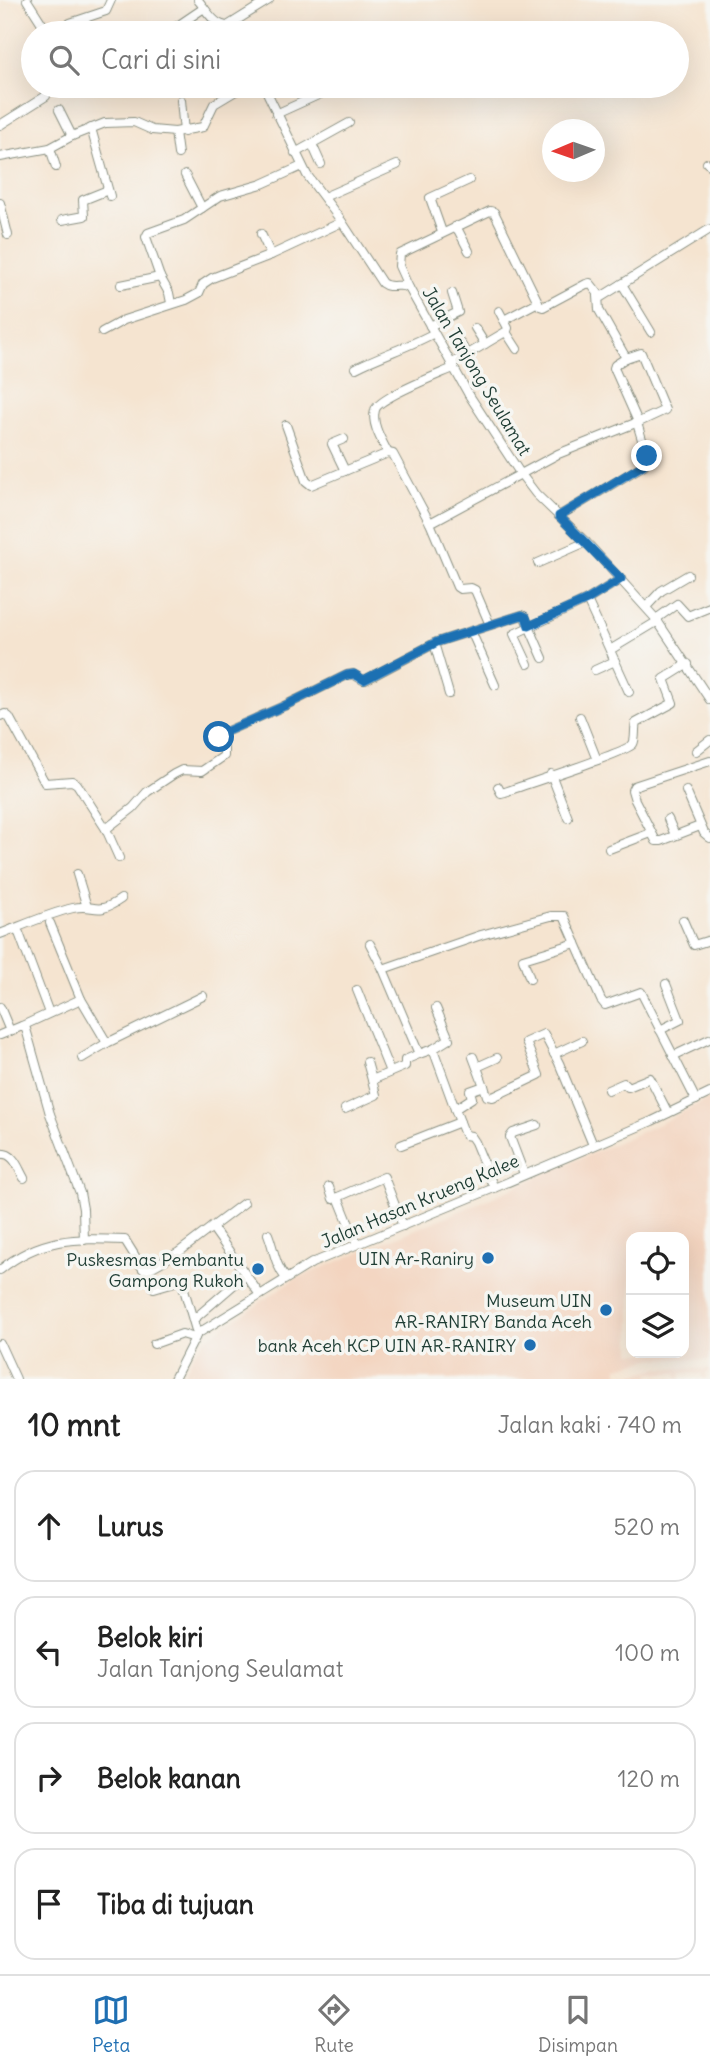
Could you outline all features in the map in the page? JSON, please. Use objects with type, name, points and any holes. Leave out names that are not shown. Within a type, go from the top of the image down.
[{"type":"street","points":[[27,0],[40,21]]},
{"type":"street","points":[[76,21],[106,11],[111,0]]},
{"type":"street","points":[[236,21],[270,0]]},
{"type":"street","points":[[181,21],[201,4],[216,21]]},
{"type":"street","points":[[0,125],[43,98]]},
{"type":"street","points":[[0,157],[50,149],[72,136],[105,123],[134,122],[152,131],[179,132],[206,125],[214,104],[224,98]]},
{"type":"street","name":"Jalan Tanjong Seulamat","points":[[269,98],[302,166],[384,284],[409,288],[452,366],[520,473],[536,494],[586,542],[657,620],[710,701]]},
{"type":"street","points":[[276,114],[311,98]]},
{"type":"street","points":[[178,154],[181,100]]},
{"type":"street","points":[[59,110],[72,136]]},
{"type":"street","points":[[295,153],[349,123]]},
{"type":"street","points":[[62,220],[84,216],[83,200],[109,193],[91,128]]},
{"type":"street","points":[[312,144],[321,164]]},
{"type":"street","points":[[50,149],[56,167]]},
{"type":"street","points":[[324,197],[397,165]]},
{"type":"street","points":[[170,303],[169,293],[160,277],[147,234],[184,220],[220,196],[262,184],[302,166]]},
{"type":"street","points":[[186,175],[202,208]]},
{"type":"street","points":[[442,232],[430,198],[469,180]]},
{"type":"street","points":[[0,203],[8,235]]},
{"type":"street","points":[[409,288],[399,266],[400,254],[442,232],[490,211],[494,212],[540,306],[543,307],[590,283],[598,296],[599,310],[626,358]]},
{"type":"street","points":[[102,332],[124,320],[186,300],[199,293],[203,284],[212,278],[271,255],[342,222]]},
{"type":"street","points":[[456,226],[469,251]]},
{"type":"street","points":[[598,296],[601,297],[710,229]]},
{"type":"street","points":[[261,234],[271,255]]},
{"type":"street","points":[[121,285],[160,277]]},
{"type":"street","points":[[622,284],[651,332]]},
{"type":"street","points":[[356,369],[381,355],[405,348],[458,312],[452,293]]},
{"type":"street","points":[[505,320],[538,302]]},
{"type":"street","points":[[388,453],[377,429],[374,412],[377,407],[452,366],[467,354],[506,332],[508,328],[499,311]]},
{"type":"street","points":[[475,328],[485,344]]},
{"type":"street","points":[[506,332],[517,349]]},
{"type":"street","points":[[457,338],[467,354]]},
{"type":"street","points":[[430,523],[558,454],[638,422],[664,411],[665,407],[641,353],[626,358],[614,368],[638,422],[647,456],[646,463],[559,516]]},
{"type":"street","points":[[286,425],[308,484],[311,485],[388,453],[394,455],[430,523],[457,587],[475,590],[490,625]]},
{"type":"street","points":[[345,439],[332,444],[345,471]]},
{"type":"street","points":[[538,563],[586,542]]},
{"type":"street","points":[[646,607],[661,591],[688,575]]},
{"type":"street","points":[[528,664],[514,635],[587,600],[621,579]]},
{"type":"street","points":[[587,600],[629,692]]},
{"type":"street","points":[[610,650],[677,604],[688,616],[710,607]]},
{"type":"street","points":[[106,829],[134,808],[147,792],[174,774],[182,770],[204,771],[224,756],[219,737],[223,733],[347,675],[353,674],[366,680],[434,643],[523,615],[543,658]]},
{"type":"street","points":[[471,631],[495,685]]},
{"type":"street","points":[[434,643],[449,694]]},
{"type":"street","points":[[595,670],[615,661]]},
{"type":"street","points":[[498,787],[501,793],[631,746],[636,723],[673,701],[664,678],[688,664]]},
{"type":"street","points":[[0,716],[5,714],[9,717],[44,781],[75,782],[106,829],[119,858]]},
{"type":"street","points":[[580,717],[597,760]]},
{"type":"street","points":[[696,751],[710,740]]},
{"type":"street","points":[[701,826],[658,841],[651,833],[632,791],[634,786],[710,761]]},
{"type":"street","points":[[551,774],[568,818]]},
{"type":"street","points":[[686,791],[706,837],[710,838]]},
{"type":"street","points":[[668,819],[675,835]]},
{"type":"street","points":[[609,849],[651,833]]},
{"type":"street","points":[[77,874],[87,907]]},
{"type":"street","points":[[0,934],[46,915],[87,907],[99,910],[110,907],[121,899]]},
{"type":"street","points":[[383,969],[481,935],[564,916],[601,1000],[605,1005],[641,992],[696,1100]]},
{"type":"street","points":[[683,920],[694,945],[710,940]]},
{"type":"street","points":[[50,923],[81,999],[107,1043]]},
{"type":"street","points":[[13,929],[19,933],[49,1013]]},
{"type":"street","points":[[530,978],[523,959],[576,943]]},
{"type":"street","points":[[369,944],[383,969],[419,1054]]},
{"type":"street","points":[[660,1030],[680,1020],[666,984]]},
{"type":"street","points":[[357,990],[390,1072]]},
{"type":"street","points":[[82,1058],[203,996]]},
{"type":"street","points":[[0,1035],[81,999]]},
{"type":"street","points":[[0,1007],[10,1031]]},
{"type":"street","points":[[372,1080],[405,1066],[405,1060],[433,1049],[449,1039],[436,1008]]},
{"type":"street","points":[[22,1026],[26,1029],[50,1114],[80,1193],[84,1240]]},
{"type":"street","points":[[673,1056],[710,1039],[705,1029]]},
{"type":"street","points":[[473,1057],[487,1096],[494,1097],[539,1075],[526,1042],[544,1034],[593,1145]]},
{"type":"street","points":[[554,1054],[582,1041]]},
{"type":"street","points":[[433,1049],[465,1135],[471,1136],[475,1142],[494,1188]]},
{"type":"street","points":[[477,1067],[497,1058]]},
{"type":"street","points":[[345,1109],[376,1095],[367,1062]]},
{"type":"street","points":[[608,1090],[624,1083],[628,1087],[650,1078],[668,1113]]},
{"type":"street","points":[[455,1109],[472,1098],[470,1091],[484,1086]]},
{"type":"street","name":"Jalan Hasan Krueng Kalee","points":[[196,1336],[312,1263],[494,1188],[710,1093]]},
{"type":"street","points":[[401,1146],[460,1122]]},
{"type":"street","points":[[524,1174],[510,1137],[513,1133],[537,1125]]},
{"type":"street","points":[[0,1154],[8,1153],[24,1178]]},
{"type":"street","points":[[329,1187],[333,1199],[384,1177],[403,1226]]},
{"type":"street","points":[[338,1197],[358,1244]]},
{"type":"street","points":[[2,1265],[39,1245],[84,1240],[125,1240],[143,1269],[147,1270],[179,1252],[244,1203]]},
{"type":"street","points":[[212,1227],[244,1276],[260,1295]]},
{"type":"street","points":[[268,1234],[277,1267],[286,1278]]},
{"type":"street","points":[[193,1320],[244,1276]]},
{"type":"street","points":[[154,1288],[181,1281],[193,1320],[196,1336],[174,1379]]},
{"type":"street","points":[[155,1344],[182,1334],[196,1336]]},
{"type":"street","points":[[0,1344],[16,1379]]},
{"type":"shaded area","name":"UIN Ar-Raniry","points":[[710,1098],[710,1360],[654,1358],[618,1367],[618,1378],[660,1368],[710,1369],[710,1373],[706,1373],[706,1379],[703,1379],[703,1374],[681,1373],[680,1379],[677,1379],[677,1373],[660,1373],[660,1379],[659,1373],[650,1373],[649,1379],[182,1379],[194,1353],[205,1340],[293,1280],[659,1124]]},
{"type":"place","name":"UIN Ar-Raniry","points":[[488,1258]]},
{"type":"place","name":"Puskesmas Pembantu Gampong Rukoh","points":[[258,1269]]},
{"type":"place","name":"Museum UIN AR-RANIRY Banda Aceh","points":[[606,1310]]},
{"type":"place","name":"bank Aceh KCP UIN AR-RANIRY","points":[[530,1345]]},
{"type":"route","points":[[219,737],[347,675],[354,674],[364,680],[437,642],[522,615],[526,617],[529,626],[587,600],[621,579],[559,516],[643,465],[647,456]]}]
